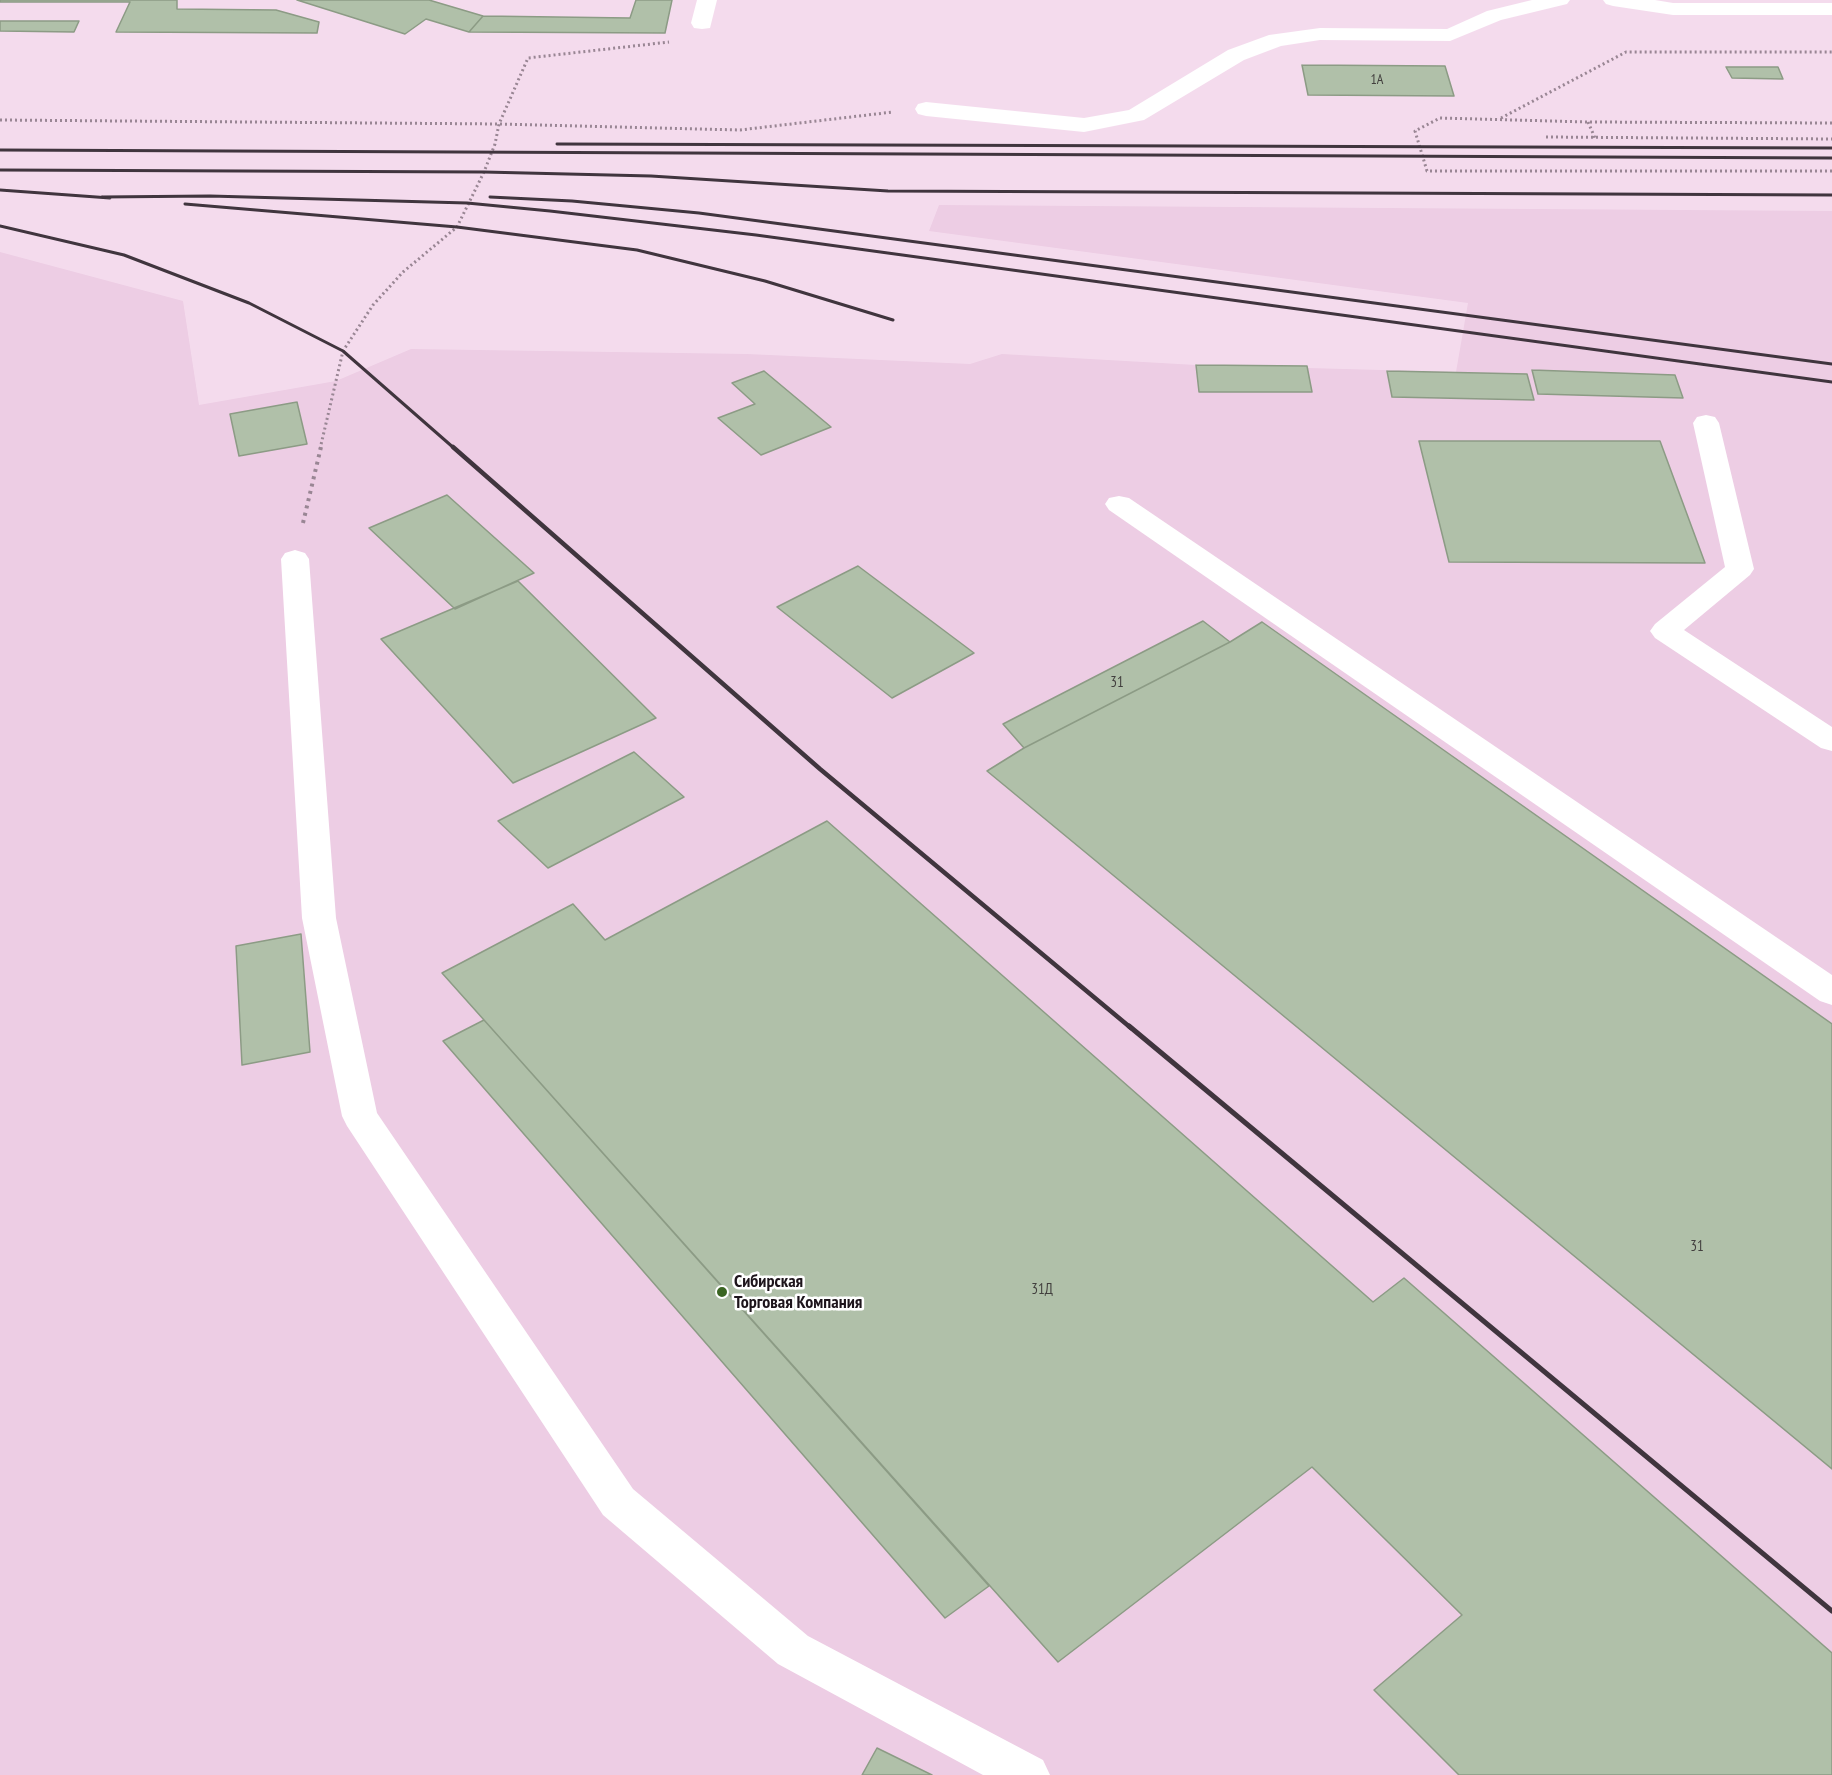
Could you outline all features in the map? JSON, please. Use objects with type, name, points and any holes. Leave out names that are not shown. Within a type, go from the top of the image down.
[{"type":"lane","points":[[702,23],[707,0]]},
{"type":"lane","points":[[926,109],[1084,125],[1136,115],[1236,55],[1277,40],[1320,34],[1450,35],[1494,15],[1560,0]]},
{"type":"lane","points":[[1613,0],[1673,9],[1832,9]]},
{"type":"lane","points":[[1706,423],[1740,569],[1665,631],[1832,741]]},
{"type":"lane","points":[[1119,504],[1832,992]]},
{"type":"lane","points":[[295,559],[320,918],[360,1116],[618,1502],[793,1650],[1027,1775]]},
{"type":"path","points":[[295,559],[343,351],[373,305],[403,272],[457,227],[495,144],[499,124],[528,58],[672,42],[702,23]]},
{"type":"path","points":[[1498,119],[1626,52],[1832,52]]},
{"type":"path","points":[[0,120],[499,124],[740,130],[926,109]]},
{"type":"path","points":[[1832,123],[1588,122],[1440,118],[1415,131],[1426,171],[1832,171]]},
{"type":"path","points":[[1588,122],[1595,138]]},
{"type":"path","points":[[1546,137],[1832,139]]},
{"type":"shaded area","points":[[939,205],[1832,211],[1832,1775],[0,1775],[0,252],[183,301],[199,405],[336,381],[411,349],[747,354],[970,364],[1002,354],[1196,365],[1456,372],[1468,303],[929,231]]},
{"type":"building","points":[[0,0],[177,0],[177,9],[276,10],[319,22],[317,33],[116,32],[130,2],[0,2]]},
{"type":"building","points":[[297,0],[429,0],[483,16],[469,32],[426,19],[405,34]]},
{"type":"building","points":[[636,0],[672,0],[665,33],[469,32],[483,16],[630,18]]},
{"type":"building","points":[[0,21],[79,21],[74,32],[0,31]]},
{"type":"building","points":[[1302,65],[1445,66],[1454,96],[1308,95]]},
{"type":"building","points":[[1726,67],[1778,67],[1783,79],[1732,78]]},
{"type":"building","points":[[1196,365],[1307,366],[1312,392],[1199,392]]},
{"type":"building","points":[[1532,370],[1675,375],[1683,398],[1538,394]]},
{"type":"building","points":[[764,371],[831,427],[761,455],[718,418],[755,404],[732,383]]},
{"type":"building","points":[[1387,371],[1527,374],[1534,400],[1392,397]]},
{"type":"building","points":[[297,402],[307,444],[239,456],[230,414]]},
{"type":"building","points":[[1419,441],[1660,441],[1705,563],[1449,562]]},
{"type":"building","points":[[447,495],[534,573],[455,609],[369,528]]},
{"type":"building","points":[[858,566],[974,653],[892,698],[777,607]]},
{"type":"building","points":[[518,581],[656,718],[513,783],[381,639]]},
{"type":"building","points":[[1203,621],[1230,642],[1024,748],[1003,724]]},
{"type":"building","points":[[1262,622],[1832,1024],[1832,1469],[987,771],[1024,748],[1230,642]]},
{"type":"building","points":[[634,752],[684,797],[548,868],[498,821]]},
{"type":"building","points":[[827,821],[1373,1302],[1404,1278],[1832,1653],[1832,1775],[1459,1775],[1374,1690],[1462,1615],[1312,1467],[1058,1662],[442,973],[573,904],[605,940]]},
{"type":"building","points":[[301,934],[310,1052],[242,1065],[236,946]]},
{"type":"building","points":[[484,1020],[989,1586],[945,1618],[443,1041]]},
{"type":"building","points":[[877,1748],[932,1775],[862,1775]]},
{"type":"railway","points":[[557,144],[1832,148]]},
{"type":"railway","points":[[0,150],[1832,158]]},
{"type":"railway","points":[[0,170],[484,172],[651,176],[888,191],[1832,195]]},
{"type":"railway","points":[[0,190],[110,198]]},
{"type":"railway","points":[[102,197],[210,196],[467,203],[550,211],[756,235],[1832,382]]},
{"type":"railway","points":[[490,197],[572,201],[699,213],[1832,364]]},
{"type":"railway","points":[[185,204],[457,227],[637,250],[765,281],[893,320]]},
{"type":"railway","points":[[0,226],[124,255],[249,303],[343,351],[455,449]]},
{"type":"railway","points":[[453,447],[820,769],[1131,1028]]},
{"type":"railway","points":[[1129,1026],[1832,1611]]},
{"type":"place","name":"Сибирская Торговая Компания","points":[[722,1292]]}]
